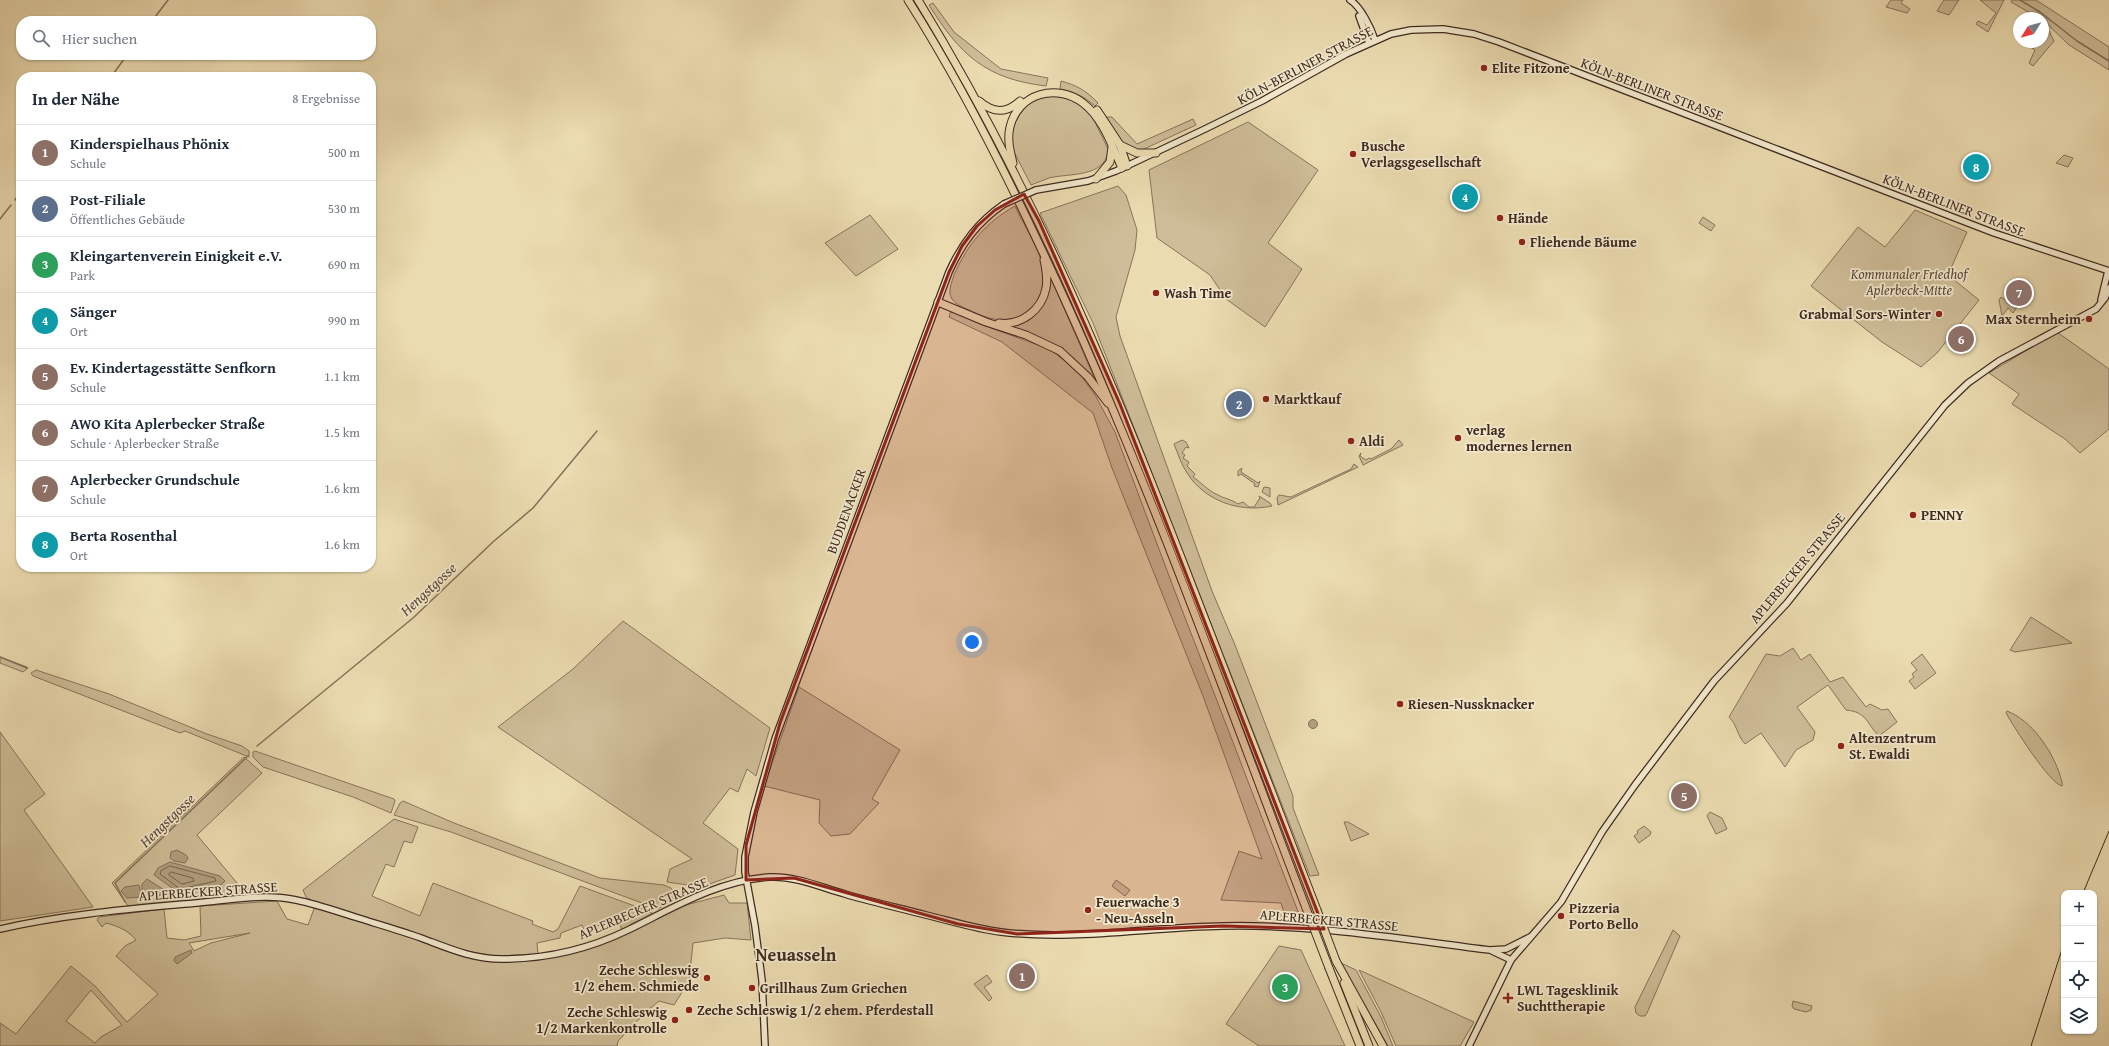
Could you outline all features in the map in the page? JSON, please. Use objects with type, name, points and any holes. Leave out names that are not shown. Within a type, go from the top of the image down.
[{"type":"highway","points":[[908,0],[984,131],[1043,252],[1114,411],[1184,587],[1360,1046]]},
{"type":"highway","points":[[918,0],[975,97],[1016,174],[1052,250],[1120,404],[1318,910],[1336,961],[1383,1046]]},
{"type":"highway","points":[[975,97],[987,107],[1003,112],[1009,110],[1030,94],[1040,90],[1050,89],[1070,92],[1084,99],[1095,108],[1120,145],[1124,167]]},
{"type":"highway","points":[[1016,174],[1009,143],[1011,121],[1022,105],[1041,94],[1062,93],[1083,102],[1096,117],[1124,167]]},
{"type":"highway","points":[[1120,145],[1137,154],[1156,153]]},
{"type":"highway","points":[[1096,179],[1110,162],[1112,147]]},
{"type":"highway","points":[[939,300],[990,321],[1008,323],[1020,320],[1037,308],[1044,295],[1047,277],[1043,252]]},
{"type":"highway","points":[[939,300],[986,322],[1026,334],[1060,351],[1088,377],[1114,411]]},
{"type":"highway","points":[[1341,971],[1369,1046]]},
{"type":"main road","points":[[1350,0],[1358,9],[1372,32],[1375,40]]},
{"type":"main road","points":[[1350,0],[1361,21],[1369,43]]},
{"type":"main road","name":"KÖLN-BERLINER STRASSE","points":[[1036,190],[1096,179],[1156,153],[1262,101],[1375,40],[1411,30],[1443,29],[1474,34],[1515,48],[1994,233],[2108,271]]},
{"type":"main road","name":"BUDDENACKER","points":[[765,1046],[762,980],[755,926],[744,865],[746,845],[776,734],[955,259],[967,238],[981,222],[1004,204],[1036,190]]},
{"type":"main road","points":[[2101,303],[2108,271]]},
{"type":"main road","name":"APLERBECKER STRASSE","points":[[1490,950],[1512,960],[1530,937],[1559,905],[1615,812],[1704,693],[1724,668],[1792,598],[1949,400],[1968,383],[1999,361],[2035,340],[2088,314],[2101,303],[2109,288]]},
{"type":"main road","name":"APLERBECKER STRASSE","points":[[0,929],[108,910],[278,897],[321,906],[408,933],[462,953],[489,958],[514,958],[565,952],[593,944],[626,931],[682,902],[746,880],[774,877],[794,878],[846,894],[958,924],[988,931],[1017,934],[1072,934],[1223,926],[1286,926],[1340,931],[1490,950],[1506,949],[1530,937]]},
{"type":"main road","points":[[1469,1046],[1512,960],[1512,953],[1506,949]]},
{"type":"highlighted area","points":[[1024,194],[1039,221],[1120,404],[1324,929],[1223,926],[1017,934],[958,924],[794,878],[746,880],[746,845],[780,723],[949,272],[962,246],[977,226],[995,210]]},
{"type":"green space","points":[[1891,0],[1903,0],[1901,3],[1910,9],[1907,13],[1886,7]]},
{"type":"green space","points":[[1944,0],[1959,0],[1949,15],[1937,11]]},
{"type":"green space","points":[[1980,0],[2004,0],[1988,32],[1976,24],[1978,21],[1987,25],[1996,13]]},
{"type":"green space","points":[[2012,0],[2036,0],[2109,47],[2109,70],[2069,45],[2049,26],[2049,12],[2028,12],[2011,2]]},
{"type":"green space","points":[[933,3],[954,32],[1001,69],[1048,78],[1046,86],[1025,83],[1007,77],[977,62],[964,51],[940,23],[929,5]]},
{"type":"green space","points":[[2049,31],[2054,41],[2049,47]]},
{"type":"green space","points":[[2032,48],[2048,48],[2033,66],[2029,63],[2035,50]]},
{"type":"green space","points":[[1061,81],[1072,84],[1081,89],[1098,103],[1095,106],[1079,95],[1060,89]]},
{"type":"green space","points":[[1060,95],[1083,106],[1092,116],[1108,149],[1106,158],[1101,165],[1094,170],[1049,178],[1031,185],[1012,148],[1011,135],[1019,111],[1037,98]]},
{"type":"green space","points":[[1106,117],[1112,117],[1137,144],[1193,119],[1196,125],[1142,150],[1129,147],[1124,144]]},
{"type":"green space","points":[[1248,122],[1318,170],[1268,243],[1302,269],[1265,327],[1226,299],[1210,275],[1157,238],[1149,170]]},
{"type":"green space","points":[[2064,155],[2073,158],[2068,167],[2056,163]]},
{"type":"green space","points":[[1118,186],[1126,195],[1137,230],[1135,250],[1116,317],[1120,336],[1212,591],[1235,645],[1293,796],[1293,808],[1319,875],[1310,876],[1093,323],[1040,213]]},
{"type":"green space","points":[[1015,206],[1041,260],[1044,284],[1035,306],[1028,314],[1010,320],[1000,320],[989,318],[955,303],[952,299],[950,290],[959,264],[971,244],[995,219]]},
{"type":"green space","name":"Kommunaler Friedhof Aplerbeck-Mitte","points":[[1915,210],[1967,232],[1948,275],[1979,300],[1937,353],[1921,367],[1882,342],[1811,286],[1858,227],[1885,247]]},
{"type":"green space","points":[[870,215],[898,249],[856,276],[825,243]]},
{"type":"green space","points":[[1703,217],[1715,225],[1711,231],[1699,223]]},
{"type":"green space","points":[[1049,274],[1097,384],[1070,356],[1005,325],[1032,315]]},
{"type":"green space","points":[[2001,297],[2017,307],[2013,313],[2008,308],[2002,316],[1999,300]]},
{"type":"green space","points":[[951,310],[980,324],[1049,349],[1076,369],[1095,395],[1115,432],[1299,914],[1285,915],[1281,903],[1221,900],[1239,851],[1262,859],[1203,696],[1112,468],[1093,413],[1002,342],[949,317]]},
{"type":"green space","points":[[2057,332],[2109,369],[2109,429],[2080,453],[2065,439],[2012,404],[2019,394],[1989,373]]},
{"type":"green space","points":[[1182,440],[1186,442],[1189,448],[1186,447],[1182,453],[1185,455],[1183,458],[1189,462],[1187,466],[1195,474],[1193,477],[1208,489],[1238,504],[1243,502],[1249,507],[1254,507],[1260,498],[1259,496],[1272,506],[1247,508],[1235,506],[1213,498],[1203,491],[1194,483],[1180,459],[1174,444]]},
{"type":"green space","points":[[1399,440],[1403,445],[1363,465],[1359,456],[1361,453],[1360,456],[1366,460],[1369,458],[1371,459],[1391,449]]},
{"type":"green space","points":[[1354,464],[1358,467],[1278,505],[1277,498],[1279,495],[1291,497],[1351,469]]},
{"type":"green space","points":[[1242,468],[1241,472],[1258,483],[1260,481],[1258,487],[1254,486],[1255,484],[1241,474],[1238,476],[1238,471]]},
{"type":"green space","points":[[1264,487],[1270,488],[1270,497],[1262,492]]},
{"type":"green space","points":[[2031,617],[2072,643],[2015,652],[2010,650]]},
{"type":"green space","points":[[623,621],[770,728],[756,776],[747,769],[738,792],[730,788],[703,823],[738,849],[735,875],[701,887],[667,882],[670,869],[692,859],[498,727],[573,669]]},
{"type":"green space","points":[[1793,648],[1801,660],[1810,654],[1830,682],[1843,677],[1866,707],[1870,704],[1882,710],[1888,709],[1897,722],[1879,736],[1866,719],[1858,713],[1846,710],[1828,685],[1797,707],[1815,732],[1813,740],[1796,750],[1785,767],[1761,733],[1745,744],[1729,717],[1766,654],[1780,656]]},
{"type":"green space","points":[[1922,654],[1936,673],[1915,689],[1909,681],[1914,677],[1912,674],[1917,670],[1911,663]]},
{"type":"green space","points":[[0,657],[28,668],[23,672],[0,663]]},
{"type":"green space","points":[[36,670],[109,694],[207,734],[242,746],[249,751],[249,757],[185,731],[180,733],[33,676],[31,673]]},
{"type":"green space","points":[[799,687],[900,750],[872,799],[879,803],[850,834],[831,836],[819,823],[820,800],[764,786]]},
{"type":"green space","points":[[2007,711],[2024,721],[2039,736],[2051,754],[2059,772],[2062,786],[2056,783],[2032,754],[2006,713]]},
{"type":"green space","points":[[0,732],[45,794],[24,810],[93,907],[0,921]]},
{"type":"green space","points":[[255,751],[394,799],[395,801],[391,813],[353,797],[263,767],[253,757],[253,752]]},
{"type":"green space","points":[[244,757],[262,773],[197,835],[242,889],[261,889],[265,896],[128,906],[112,883]]},
{"type":"green space","points":[[403,801],[454,823],[600,878],[664,885],[671,888],[677,897],[658,909],[451,832],[394,815],[400,803]]},
{"type":"green space","points":[[1710,812],[1722,818],[1727,829],[1716,834],[1707,816]]},
{"type":"green space","points":[[394,819],[418,827],[412,843],[404,841],[394,867],[386,864],[372,896],[420,916],[433,883],[533,921],[532,924],[553,932],[558,929],[580,886],[651,912],[652,914],[622,930],[618,919],[584,930],[582,925],[561,933],[560,938],[537,943],[538,954],[495,956],[459,950],[398,928],[316,903],[306,897],[303,890]]},
{"type":"green space","points":[[1344,822],[1348,822],[1369,834],[1351,841]]},
{"type":"green space","points":[[1644,826],[1651,832],[1650,835],[1639,843],[1634,836],[1638,833],[1637,831]]},
{"type":"green space","points":[[1116,880],[1130,890],[1125,896],[1112,886]]},
{"type":"green space","points":[[724,895],[729,903],[747,903],[751,940],[725,938],[693,943],[689,981],[674,1005],[659,1001],[646,1012],[618,1041],[617,1046],[0,1046],[0,1023],[16,1034],[71,966],[95,986],[127,1022],[158,994],[116,956],[125,946],[136,940],[123,929],[106,923],[102,927],[97,920],[99,917],[164,909],[167,938],[184,940],[201,936],[200,906],[277,901],[287,919],[308,925],[315,906],[489,959],[565,952],[643,924],[686,905]],"holes":[[[250,933],[211,943],[194,951],[189,943]],[[91,990],[122,1025],[101,1037],[95,1043],[66,1021]]]},
{"type":"green space","points":[[1673,930],[1680,936],[1647,1013],[1645,1016],[1640,1016],[1636,1013],[1635,1007]]},
{"type":"green space","points":[[1279,946],[1301,950],[1345,1046],[1259,1046],[1226,1024]]},
{"type":"green space","points":[[1341,963],[1356,970],[1381,1017],[1393,1046],[1388,1046]]},
{"type":"green space","points":[[1359,970],[1474,1022],[1460,1046],[1396,1046],[1381,1012]]},
{"type":"green space","points":[[987,975],[992,982],[984,987],[992,998],[989,1001],[974,984]]},
{"type":"green space","points":[[1793,1001],[1812,1006],[1811,1010],[1806,1012],[1794,1009],[1792,1006]]},
{"type":"water","points":[[1313,719],[1318,724],[1313,729],[1308,724]]},
{"type":"water","points":[[177,850],[186,855],[188,858],[185,863],[174,861],[170,858],[171,852]]},
{"type":"water","points":[[170,862],[220,876],[225,881],[221,885],[179,893],[154,875],[158,868]]},
{"type":"water","points":[[147,879],[169,893],[169,895],[146,897],[142,892],[142,884]]},
{"type":"water","points":[[139,885],[142,897],[127,898],[121,891],[125,887]]},
{"type":"water","points":[[191,950],[192,953],[177,964],[174,961],[175,957]]},
{"type":"waterway","points":[[156,16],[168,0]]},
{"type":"waterway","points":[[2020,0],[2040,12],[2077,41],[2109,61]]},
{"type":"waterway","points":[[115,72],[123,60]]},
{"type":"waterway","points":[[0,219],[11,205]]},
{"type":"waterway","name":"Hengstgosse","points":[[257,746],[413,618],[494,541],[533,508],[597,431]]},
{"type":"waterway","points":[[0,657],[27,668]]},
{"type":"waterway","name":"Hengstgosse","points":[[125,902],[115,883],[248,756]]},
{"type":"tram line","points":[[2084,890],[2109,831]]},
{"type":"tram line","points":[[2031,1046],[2061,952]]},
{"type":"place","name":"Elite Fitzone","points":[[1484,68]]},
{"type":"place","name":"Busche Verlagsgesellschaft","points":[[1353,154]]},
{"type":"place","name":"Berta Rosenthal","points":[[1976,167]]},
{"type":"place","name":"Sänger","points":[[1465,197]]},
{"type":"place","name":"Hände","points":[[1500,218]]},
{"type":"place","name":"Fliehende Bäume","points":[[1522,242]]},
{"type":"place","name":"Wash Time","points":[[1156,293]]},
{"type":"place","name":"Aplerbecker Grundschule","points":[[2019,293]]},
{"type":"place","name":"Grabmal Sors-Winter","points":[[1939,314]]},
{"type":"place","name":"Max Sternheim","points":[[2089,319]]},
{"type":"place","name":"AWO Kita Aplerbecker Straße","points":[[1961,339]]},
{"type":"place","name":"Marktkauf","points":[[1266,399]]},
{"type":"place","name":"Post-Filiale","points":[[1239,404]]},
{"type":"place","name":"verlag modernes lernen","points":[[1458,438]]},
{"type":"place","name":"Aldi","points":[[1351,441]]},
{"type":"place","name":"PENNY","points":[[1913,515]]},
{"type":"place","name":"Riesen-Nussknacker","points":[[1400,704]]},
{"type":"place","name":"Altenzentrum St. Ewaldi","points":[[1841,746]]},
{"type":"place","name":"Ev. Kindertagesstätte Senfkorn","points":[[1684,796]]},
{"type":"place","name":"Feuerwache 3 - Neu-Asseln","points":[[1088,910]]},
{"type":"place","name":"Pizzeria Porto Bello","points":[[1561,916]]},
{"type":"place","name":"Kinderspielhaus Phönix","points":[[1022,976]]},
{"type":"place","name":"Zeche Schleswig 1/2 ehem. Schmiede","points":[[707,978]]},
{"type":"place","name":"Kleingartenverein Einigkeit e.V.","points":[[1285,987]]},
{"type":"place","name":"Grillhaus Zum Griechen","points":[[752,988]]},
{"type":"place","name":"LWL Tagesklinik Suchttherapie","points":[[1508,998]]},
{"type":"place","name":"Zeche Schleswig 1/2 ehem. Pferdestall","points":[[689,1010]]},
{"type":"place","name":"Zeche Schleswig 1/2 Markenkontrolle","points":[[675,1020]]},
{"type":"district","name":"Neuasseln","points":[[796,954]]}]
